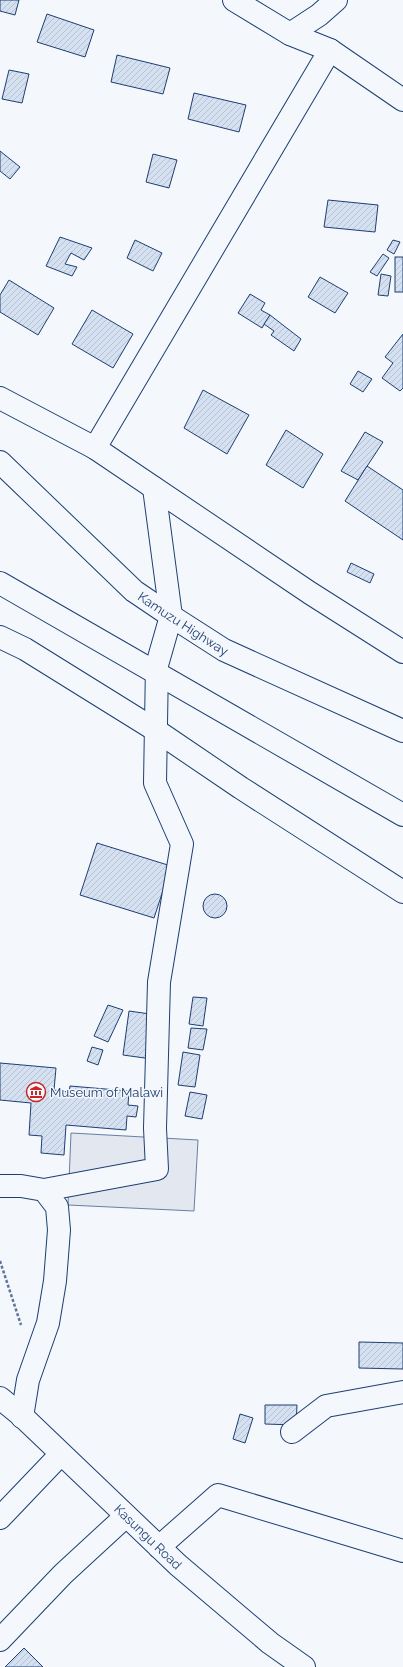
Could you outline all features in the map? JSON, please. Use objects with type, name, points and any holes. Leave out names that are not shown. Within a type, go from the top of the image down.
[{"type":"main road","points":[[234,0],[290,34],[330,50],[403,100]]},
{"type":"main road","points":[[290,34],[319,16],[336,0]]},
{"type":"main road","points":[[95,448],[330,50]]},
{"type":"main road","points":[[0,398],[95,448],[310,593],[403,652]]},
{"type":"main road","name":"Kamuzu Highway","points":[[0,462],[134,591],[171,616],[224,650],[403,731]]},
{"type":"main road","points":[[0,1186],[21,1186],[44,1190],[157,1169],[155,1128],[158,982],[182,844],[155,783],[157,665],[171,616],[154,488]]},
{"type":"main road","points":[[0,583],[403,815]]},
{"type":"main road","points":[[0,637],[25,649],[157,731],[241,788],[403,892]]},
{"type":"main road","points":[[22,1417],[28,1380],[48,1323],[55,1274],[59,1230],[57,1207],[44,1190]]},
{"type":"main road","points":[[292,1432],[326,1406],[403,1392]]},
{"type":"main road","name":"Kasungu Road","points":[[0,1398],[22,1417],[158,1547],[270,1643],[304,1667]]},
{"type":"main road","points":[[0,1518],[61,1454]]},
{"type":"main road","points":[[158,1547],[218,1495],[403,1551]]},
{"type":"main road","points":[[0,1640],[63,1574],[126,1516]]},
{"type":"path","points":[[0,1261],[23,1331]]},
{"type":"shaded area","points":[[71,1133],[198,1140],[194,1211],[68,1205]]},
{"type":"building","points":[[0,0],[19,0],[15,15],[0,11]]},
{"type":"building","points":[[47,14],[94,30],[85,57],[37,42]]},
{"type":"building","points":[[117,55],[170,68],[163,94],[111,82]]},
{"type":"building","points":[[9,70],[29,74],[22,103],[2,99]]},
{"type":"building","points":[[194,93],[246,105],[239,132],[188,119]]},
{"type":"building","points":[[0,151],[20,167],[10,179],[0,171]]},
{"type":"building","points":[[153,154],[177,160],[169,188],[146,182]]},
{"type":"building","points":[[328,200],[378,205],[375,232],[324,227]]},
{"type":"building","points":[[60,237],[92,248],[84,260],[71,253],[65,264],[77,267],[72,276],[46,266]]},
{"type":"building","points":[[135,240],[162,253],[153,271],[127,258]]},
{"type":"building","points":[[393,240],[400,242],[394,254],[387,250]]},
{"type":"building","points":[[383,254],[389,258],[377,276],[370,272]]},
{"type":"building","points":[[395,257],[403,257],[403,292],[395,292]]},
{"type":"building","points":[[381,274],[391,276],[388,296],[378,295]]},
{"type":"building","points":[[320,277],[348,293],[335,313],[308,297]]},
{"type":"building","points":[[9,280],[54,308],[38,335],[0,312],[0,295]]},
{"type":"building","points":[[250,294],[265,303],[261,310],[270,315],[262,328],[238,313]]},
{"type":"building","points":[[92,310],[133,334],[113,368],[72,344]]},
{"type":"building","points":[[270,315],[301,339],[294,351],[271,335],[274,331],[264,324]]},
{"type":"building","points":[[403,334],[403,388],[400,391],[382,378],[393,363],[385,357]]},
{"type":"building","points":[[358,371],[372,379],[363,392],[350,384]]},
{"type":"building","points":[[203,390],[249,415],[227,454],[184,428]]},
{"type":"building","points":[[286,430],[323,454],[303,488],[266,465]]},
{"type":"building","points":[[365,432],[383,442],[358,480],[341,471]]},
{"type":"building","points":[[367,466],[403,490],[403,540],[345,501]]},
{"type":"building","points":[[351,563],[374,574],[370,583],[347,572]]},
{"type":"building","points":[[97,843],[171,866],[154,918],[80,895]]},
{"type":"building","points":[[215,894],[224,897],[227,906],[224,915],[215,918],[206,915],[203,906],[206,897]]},
{"type":"building","points":[[193,997],[207,998],[203,1026],[189,1024]]},
{"type":"building","points":[[108,1005],[123,1010],[108,1042],[94,1036]]},
{"type":"building","points":[[129,1011],[157,1015],[152,1059],[123,1055]]},
{"type":"building","points":[[191,1028],[207,1029],[203,1050],[188,1048]]},
{"type":"building","points":[[92,1047],[103,1050],[98,1065],[87,1061]]},
{"type":"building","points":[[183,1052],[200,1055],[195,1087],[178,1085]]},
{"type":"building","points":[[0,1063],[56,1068],[54,1090],[69,1092],[70,1086],[129,1091],[128,1105],[138,1106],[136,1117],[127,1116],[126,1130],[66,1125],[64,1155],[41,1153],[42,1136],[29,1135],[31,1103],[0,1100]]},
{"type":"building","points":[[190,1092],[207,1095],[202,1119],[185,1116]]},
{"type":"building","points":[[359,1342],[403,1343],[403,1369],[359,1368]]},
{"type":"building","points":[[265,1405],[297,1405],[296,1425],[265,1424]]},
{"type":"building","points":[[240,1414],[253,1418],[245,1443],[233,1439]]},
{"type":"building","points":[[24,1648],[43,1667],[5,1667]]},
{"type":"place","name":"Museum of Malawi","points":[[36,1092]]}]
